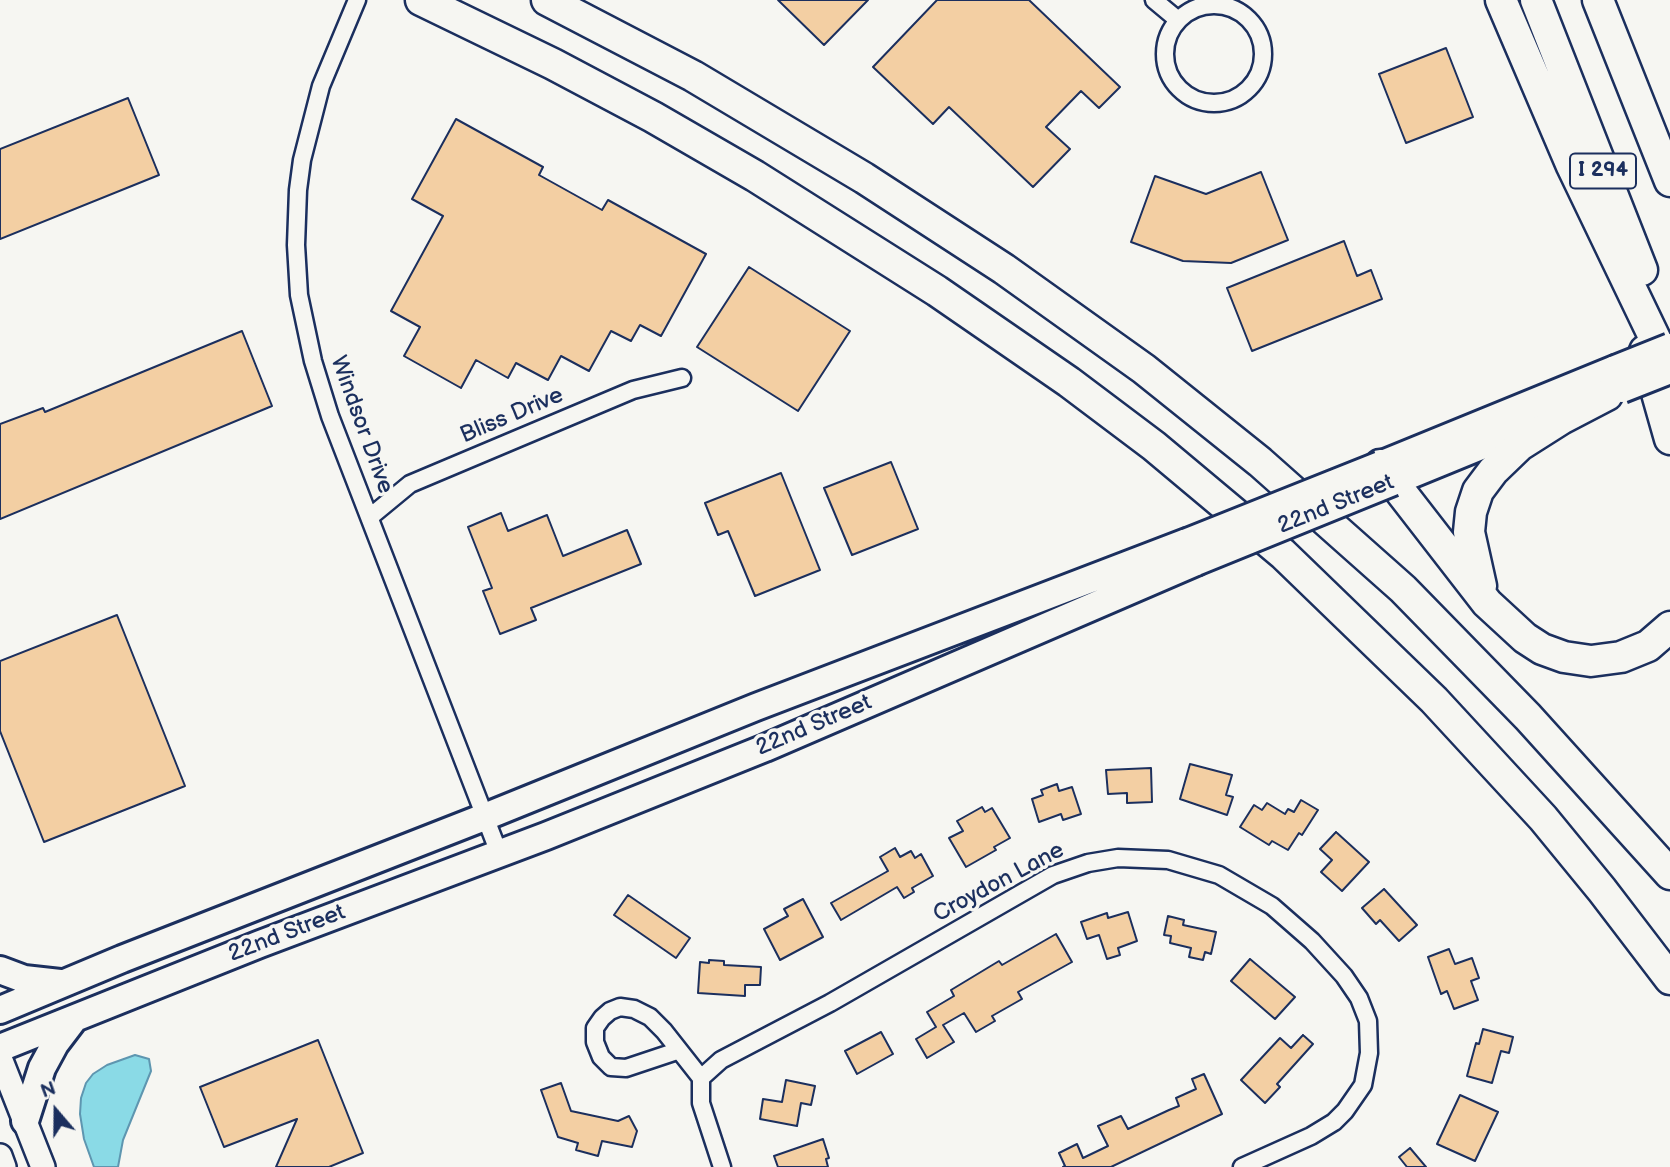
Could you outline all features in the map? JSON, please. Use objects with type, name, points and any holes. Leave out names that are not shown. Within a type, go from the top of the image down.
[{"type":"highway","points":[[421,0],[553,64],[653,117],[765,182],[937,290],[1069,382],[1154,446],[1314,582],[1434,699],[1558,837],[1670,979]]},
{"type":"highway","points":[[547,0],[693,76],[864,178],[1004,269],[1144,369],[1280,479],[1403,589],[1528,717],[1670,874]]},
{"type":"highway","points":[[1501,0],[1572,166],[1670,370]]},
{"type":"highway","name":"I 294","points":[[1536,0],[1670,345]]},
{"type":"highway","name":"I 294","points":[[1598,0],[1670,181]]},
{"type":"highway","points":[[1613,0],[1651,133]]},
{"type":"highway","points":[[1613,251],[1636,319],[1670,439]]},
{"type":"highway","points":[[1487,603],[1478,577],[1469,532],[1471,512],[1478,491],[1493,471],[1520,445],[1614,384]]},
{"type":"highway","points":[[1387,474],[1487,603],[1525,638],[1542,649],[1564,657],[1591,661],[1621,657],[1648,646],[1670,627]]},
{"type":"main road","points":[[1614,384],[1670,345]]},
{"type":"main road","points":[[1614,384],[1670,370]]},
{"type":"main road","name":"22nd Street","points":[[0,1010],[756,707],[1191,552],[1614,384]]},
{"type":"main road","name":"22nd Street","points":[[0,1048],[765,748],[1191,552]]},
{"type":"main road","points":[[0,970],[24,979],[61,984]]},
{"type":"main road","points":[[25,1121],[43,1068],[55,1044],[75,1018]]},
{"type":"main road","points":[[0,1058],[43,1167]]},
{"type":"main road","points":[[0,1156],[4,1167]]},
{"type":"street","name":"Windsor Drive","points":[[357,0],[321,86],[304,150],[296,214],[297,271],[305,326],[330,416],[499,852]]},
{"type":"street","points":[[1154,0],[1178,20]]},
{"type":"street","points":[[1210,5],[1232,8],[1245,16],[1255,27],[1263,54],[1260,71],[1251,85],[1238,96],[1222,102],[1205,102],[1184,93],[1170,76],[1165,62],[1169,33],[1178,20],[1189,11],[1210,5]]},
{"type":"street","name":"Bliss Drive","points":[[370,517],[410,484],[633,390],[682,378]]},
{"type":"street","name":"Croydon Lane","points":[[701,1079],[720,1060],[830,1003],[1053,875],[1088,863],[1118,858],[1168,860],[1219,875],[1272,906],[1312,940],[1344,976],[1359,998],[1368,1021],[1369,1053],[1363,1085],[1345,1111],[1334,1122],[1311,1136],[1242,1167]]},
{"type":"street","points":[[677,1051],[626,1068],[611,1067],[601,1057],[595,1042],[595,1028],[610,1011],[620,1007],[634,1009],[650,1017],[664,1031],[701,1079],[701,1103],[722,1167]]},
{"type":"water","points":[[135,1055],[149,1059],[151,1071],[123,1140],[118,1167],[94,1167],[84,1139],[80,1114],[86,1083],[93,1074],[107,1065]]},
{"type":"building","points":[[778,0],[868,0],[824,45]]},
{"type":"building","points":[[937,0],[1029,0],[1120,87],[1099,108],[1081,91],[1046,127],[1070,149],[1033,187],[949,107],[933,124],[873,67]]},
{"type":"building","points":[[1446,48],[1473,117],[1406,143],[1379,74]]},
{"type":"building","points":[[128,98],[159,175],[0,239],[0,149]]},
{"type":"building","points":[[456,119],[543,167],[539,175],[602,210],[608,200],[706,254],[661,336],[640,325],[631,341],[611,331],[589,371],[561,356],[548,380],[516,363],[508,378],[476,360],[461,388],[404,356],[420,327],[391,311],[443,216],[412,199]]},
{"type":"building","points":[[1261,172],[1288,240],[1231,263],[1183,261],[1131,242],[1155,176],[1206,194]]},
{"type":"building","points":[[1344,241],[1357,276],[1371,270],[1382,299],[1252,351],[1227,288]]},
{"type":"building","points":[[749,267],[850,331],[798,411],[697,347]]},
{"type":"building","points":[[242,331],[272,406],[0,519],[0,424],[43,408],[45,412]]},
{"type":"building","points":[[891,462],[918,529],[852,555],[824,488]]},
{"type":"building","points":[[781,473],[820,570],[755,596],[728,531],[718,535],[705,503]]},
{"type":"building","points":[[501,513],[508,531],[547,515],[563,556],[627,530],[641,564],[531,608],[536,620],[500,634],[483,591],[492,588],[468,527]]},
{"type":"building","points":[[117,615],[185,786],[44,842],[0,731],[0,661]]},
{"type":"building","points":[[1190,764],[1232,775],[1226,795],[1233,797],[1227,815],[1180,799]]},
{"type":"building","points":[[1151,768],[1152,802],[1127,803],[1127,793],[1108,794],[1106,770]]},
{"type":"building","points":[[1057,784],[1059,791],[1072,787],[1081,814],[1063,820],[1061,814],[1039,822],[1032,799],[1043,795],[1041,790]]},
{"type":"building","points":[[1301,800],[1318,810],[1302,835],[1299,833],[1288,850],[1272,841],[1269,845],[1240,827],[1254,805],[1262,810],[1267,803],[1285,814],[1288,809],[1294,812]]},
{"type":"building","points":[[982,807],[985,812],[992,808],[1010,838],[994,847],[996,850],[966,867],[949,838],[963,831],[957,821]]},
{"type":"building","points":[[1336,832],[1369,862],[1342,891],[1321,872],[1332,860],[1320,849]]},
{"type":"building","points":[[895,848],[900,857],[911,851],[915,858],[921,854],[933,876],[912,888],[914,892],[904,898],[897,887],[841,920],[831,903],[888,871],[880,857]]},
{"type":"building","points":[[1384,889],[1417,925],[1399,941],[1380,920],[1376,924],[1362,908]]},
{"type":"building","points":[[628,895],[690,938],[676,958],[614,915]]},
{"type":"building","points":[[803,899],[823,937],[780,960],[764,929],[788,916],[784,909]]},
{"type":"building","points":[[1128,912],[1137,941],[1118,948],[1120,955],[1107,959],[1099,935],[1087,939],[1081,922],[1107,913],[1108,918]]},
{"type":"building","points":[[1168,916],[1184,920],[1183,925],[1216,932],[1211,954],[1205,952],[1203,960],[1189,957],[1191,948],[1170,943],[1171,936],[1164,935]]},
{"type":"building","points":[[1056,934],[1072,962],[1018,992],[1022,999],[992,1016],[995,1021],[976,1032],[964,1013],[943,1025],[954,1042],[927,1058],[916,1039],[936,1027],[927,1012],[954,996],[951,990],[999,961],[1002,965]]},
{"type":"building","points":[[1449,949],[1455,964],[1472,958],[1479,978],[1471,981],[1478,1000],[1454,1009],[1447,991],[1441,994],[1428,957]]},
{"type":"building","points":[[1250,959],[1295,997],[1275,1019],[1231,981]]},
{"type":"building","points":[[709,960],[724,961],[724,965],[761,967],[760,985],[745,985],[745,996],[698,993],[700,962],[709,963]]},
{"type":"building","points":[[1483,1029],[1513,1037],[1509,1053],[1501,1051],[1492,1083],[1467,1076],[1476,1043],[1479,1044]]},
{"type":"building","points":[[881,1032],[893,1054],[857,1074],[845,1051]]},
{"type":"building","points":[[1303,1035],[1313,1044],[1277,1084],[1280,1087],[1265,1103],[1241,1080],[1280,1038],[1291,1048]]},
{"type":"building","points":[[318,1040],[363,1153],[329,1167],[276,1167],[297,1119],[224,1147],[200,1087]]},
{"type":"building","points":[[1204,1074],[1222,1114],[1111,1167],[1063,1167],[1065,1166],[1059,1153],[1077,1144],[1083,1158],[1108,1146],[1098,1126],[1121,1116],[1128,1129],[1179,1106],[1176,1098],[1196,1089],[1192,1079]]},
{"type":"building","points":[[786,1080],[815,1086],[811,1105],[801,1103],[797,1126],[760,1119],[763,1099],[782,1102]]},
{"type":"building","points":[[561,1083],[571,1111],[618,1121],[629,1116],[637,1131],[632,1147],[602,1141],[598,1156],[576,1150],[578,1143],[558,1137],[541,1090]]},
{"type":"building","points":[[1460,1095],[1498,1112],[1475,1161],[1437,1144]]},
{"type":"building","points":[[823,1139],[829,1158],[826,1159],[828,1167],[778,1167],[774,1156]]},
{"type":"building","points":[[1410,1148],[1426,1167],[1407,1167],[1399,1157]]}]
